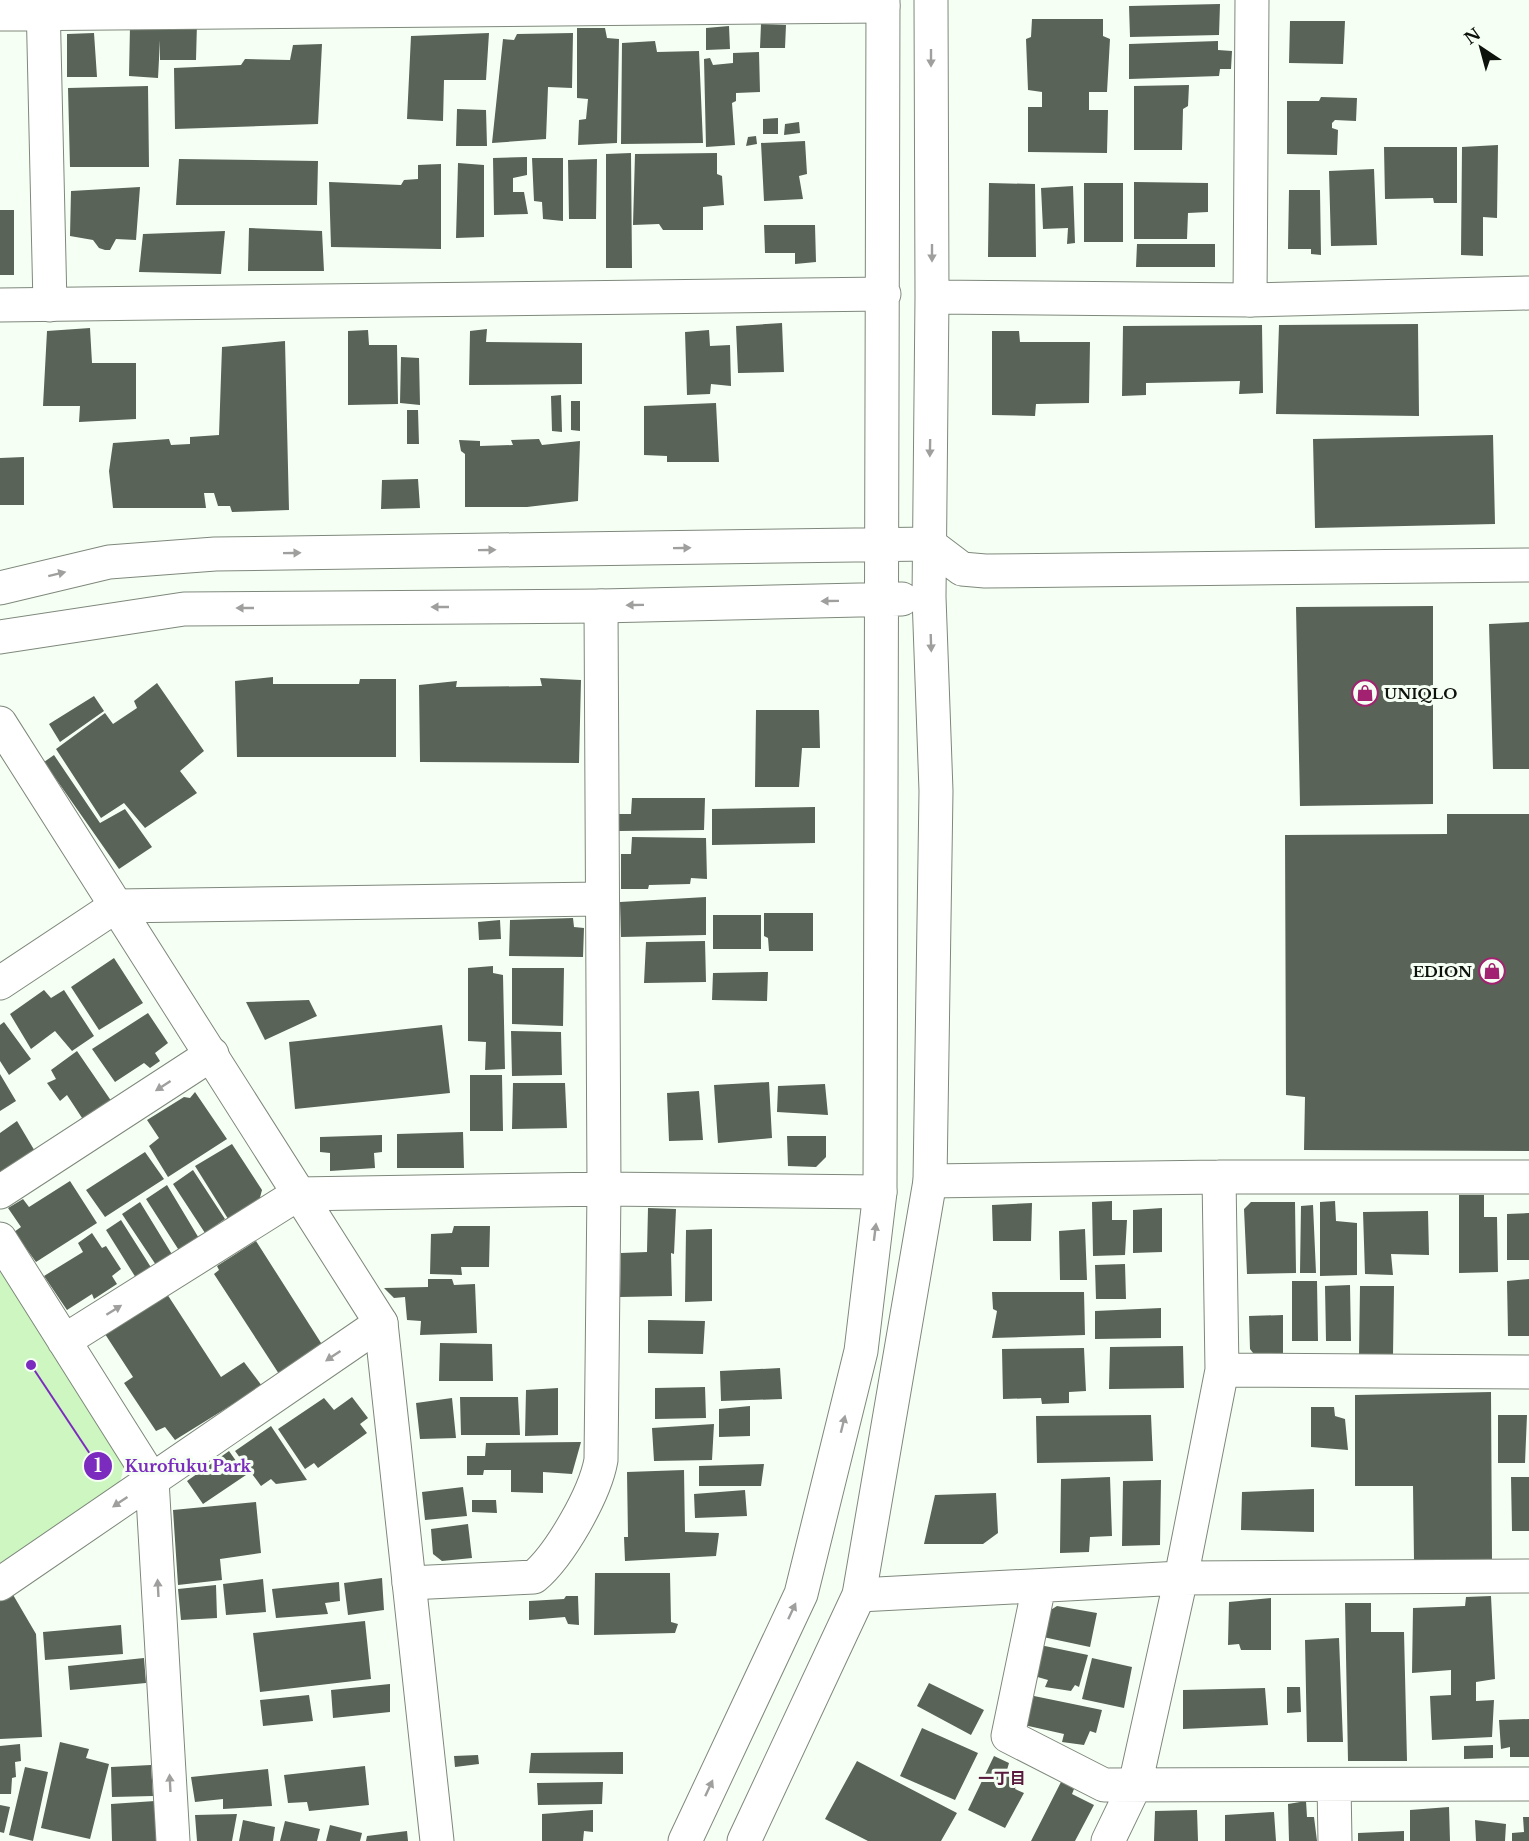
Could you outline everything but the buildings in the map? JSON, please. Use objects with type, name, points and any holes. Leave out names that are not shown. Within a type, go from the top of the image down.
[{"type":"street","points":[[744,1841],[859,1595],[930,1181],[936,791],[929,597],[932,297],[931,0]]},
{"type":"street","points":[[1250,300],[1252,0]]},
{"type":"street","points":[[0,14],[43,7],[883,3],[880,1192],[861,1351],[801,1594],[685,1841]]},
{"type":"street","points":[[43,7],[50,305]]},
{"type":"street","points":[[932,297],[1250,300],[1529,293]]},
{"type":"street","points":[[0,305],[884,294]]},
{"type":"street","points":[[0,588],[109,562],[215,554],[929,544],[962,569],[1529,565]]},
{"type":"street","points":[[0,637],[184,609],[601,606],[929,597],[962,569]]},
{"type":"street","points":[[410,1583],[534,1577],[549,1564],[597,1481],[601,1460],[604,1188],[601,606]]},
{"type":"street","points":[[0,723],[381,1323],[436,1841]]},
{"type":"street","points":[[0,983],[116,906],[601,899]]},
{"type":"street","points":[[0,1192],[212,1054]]},
{"type":"street","points":[[930,1181],[1219,1177],[1529,1177]]},
{"type":"street","points":[[1108,1841],[1135,1785],[1181,1578],[1222,1370],[1219,1177]]},
{"type":"street","points":[[64,1341],[298,1194],[604,1188],[880,1192]]},
{"type":"street","points":[[0,1239],[152,1480],[173,1841]]},
{"type":"street","points":[[0,1584],[381,1323]]},
{"type":"street","points":[[1222,1370],[1529,1372]]},
{"type":"street","points":[[859,1595],[1181,1578],[1529,1576]]},
{"type":"street","points":[[1039,1586],[1008,1736],[1104,1785],[1529,1784]]},
{"type":"street","points":[[1334,1785],[1335,1841]]},
{"type":"green space","points":[[0,1266],[125,1464],[120,1482],[0,1563]]},
{"type":"place","name":"UNIQLO","points":[[1365,693]]},
{"type":"place","name":"EDION","points":[[1492,971]]},
{"type":"place","name":"Kurofuku Park","points":[[31,1365]]},
{"type":"district","name":"一丁目","points":[[1002,1778]]}]
